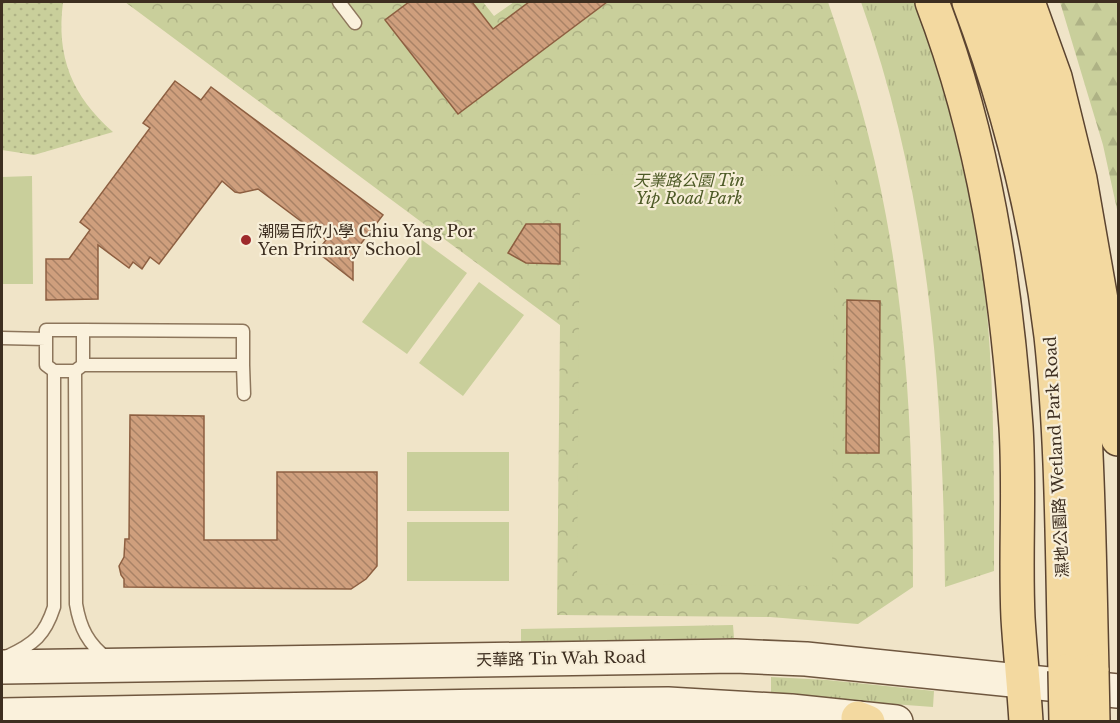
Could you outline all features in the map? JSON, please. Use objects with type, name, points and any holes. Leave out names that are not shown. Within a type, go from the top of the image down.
[{"type":"main road","points":[[932,2],[961,87],[979,156],[993,223],[999,267],[1016,427],[1018,617],[1026,722]]},
{"type":"main road","points":[[996,8],[1055,77],[1080,179],[1108,340],[1119,440]]},
{"type":"main road","name":"濕地公園路 Wetland Park Road","points":[[996,8],[1028,79],[1058,194],[1070,267],[1085,444],[1079,671]]},
{"type":"main road","name":"天華路 Tin Wah Road","points":[[2,667],[735,656],[806,659],[1119,691]]},
{"type":"main road","points":[[1066,722],[1079,671]]},
{"type":"main road","points":[[1079,671],[1093,722]]},
{"type":"main road","points":[[2,715],[668,704],[791,711],[896,722]]},
{"type":"lane","points":[[339,2],[355,23]]},
{"type":"lane","points":[[243,365],[79,368],[54,371],[46,364],[46,330],[246,325],[243,365],[244,394]]},
{"type":"lane","points":[[83,330],[79,368],[76,604],[82,630],[97,650],[120,664]]},
{"type":"lane","points":[[2,338],[46,339]]},
{"type":"lane","points":[[2,660],[34,641],[44,631],[54,607],[54,371]]},
{"type":"lane","points":[[54,582],[75,582]]},
{"type":"green space","points":[[2,2],[63,2],[62,40],[70,74],[87,104],[113,132],[34,155],[2,150]]},
{"type":"green space","name":"天業路公園 Tin Yip Road Park","points":[[125,2],[483,2],[494,16],[514,2],[828,2],[868,135],[881,189],[894,262],[905,354],[911,447],[913,587],[858,624],[770,617],[557,615],[560,325]]},
{"type":"green space","points":[[861,2],[917,2],[950,116],[979,244],[991,366],[994,571],[945,587],[941,437],[928,290],[903,146],[884,74]]},
{"type":"green space","points":[[1060,2],[1118,2],[1118,214],[1103,145]]},
{"type":"green space","points":[[580,174],[835,176],[832,586],[577,584]]},
{"type":"green space","points":[[32,176],[33,284],[2,284],[2,177]]},
{"type":"green space","points":[[422,240],[467,273],[407,354],[362,322]]},
{"type":"green space","points":[[479,282],[524,315],[463,396],[419,363]]},
{"type":"green space","points":[[407,452],[509,452],[509,511],[407,511]]},
{"type":"green space","points":[[407,522],[509,522],[509,581],[407,581]]},
{"type":"green space","points":[[733,625],[734,638],[521,642],[521,629]]},
{"type":"green space","points":[[771,677],[827,680],[934,691],[933,707],[771,695]]},
{"type":"building","points":[[409,2],[472,2],[493,29],[529,2],[607,2],[458,114],[385,20]]},
{"type":"building","points":[[175,81],[201,100],[211,87],[383,215],[353,254],[353,280],[317,252],[326,240],[258,189],[235,192],[222,181],[159,264],[150,257],[142,269],[133,262],[129,268],[98,245],[98,299],[46,300],[46,259],[69,259],[90,230],[80,222],[150,128],[143,123]]},
{"type":"building","points":[[526,224],[560,224],[560,264],[526,263],[508,253]]},
{"type":"building","points":[[847,300],[880,301],[879,453],[846,453]]},
{"type":"building","points":[[130,415],[204,416],[204,540],[277,540],[277,472],[377,472],[377,566],[366,579],[351,589],[124,587],[124,579],[119,566],[124,557],[125,539],[129,539]]},
{"type":"place","name":"潮陽百欣小學 Chiu Yang Por Yen Primary School","points":[[246,240]]}]
